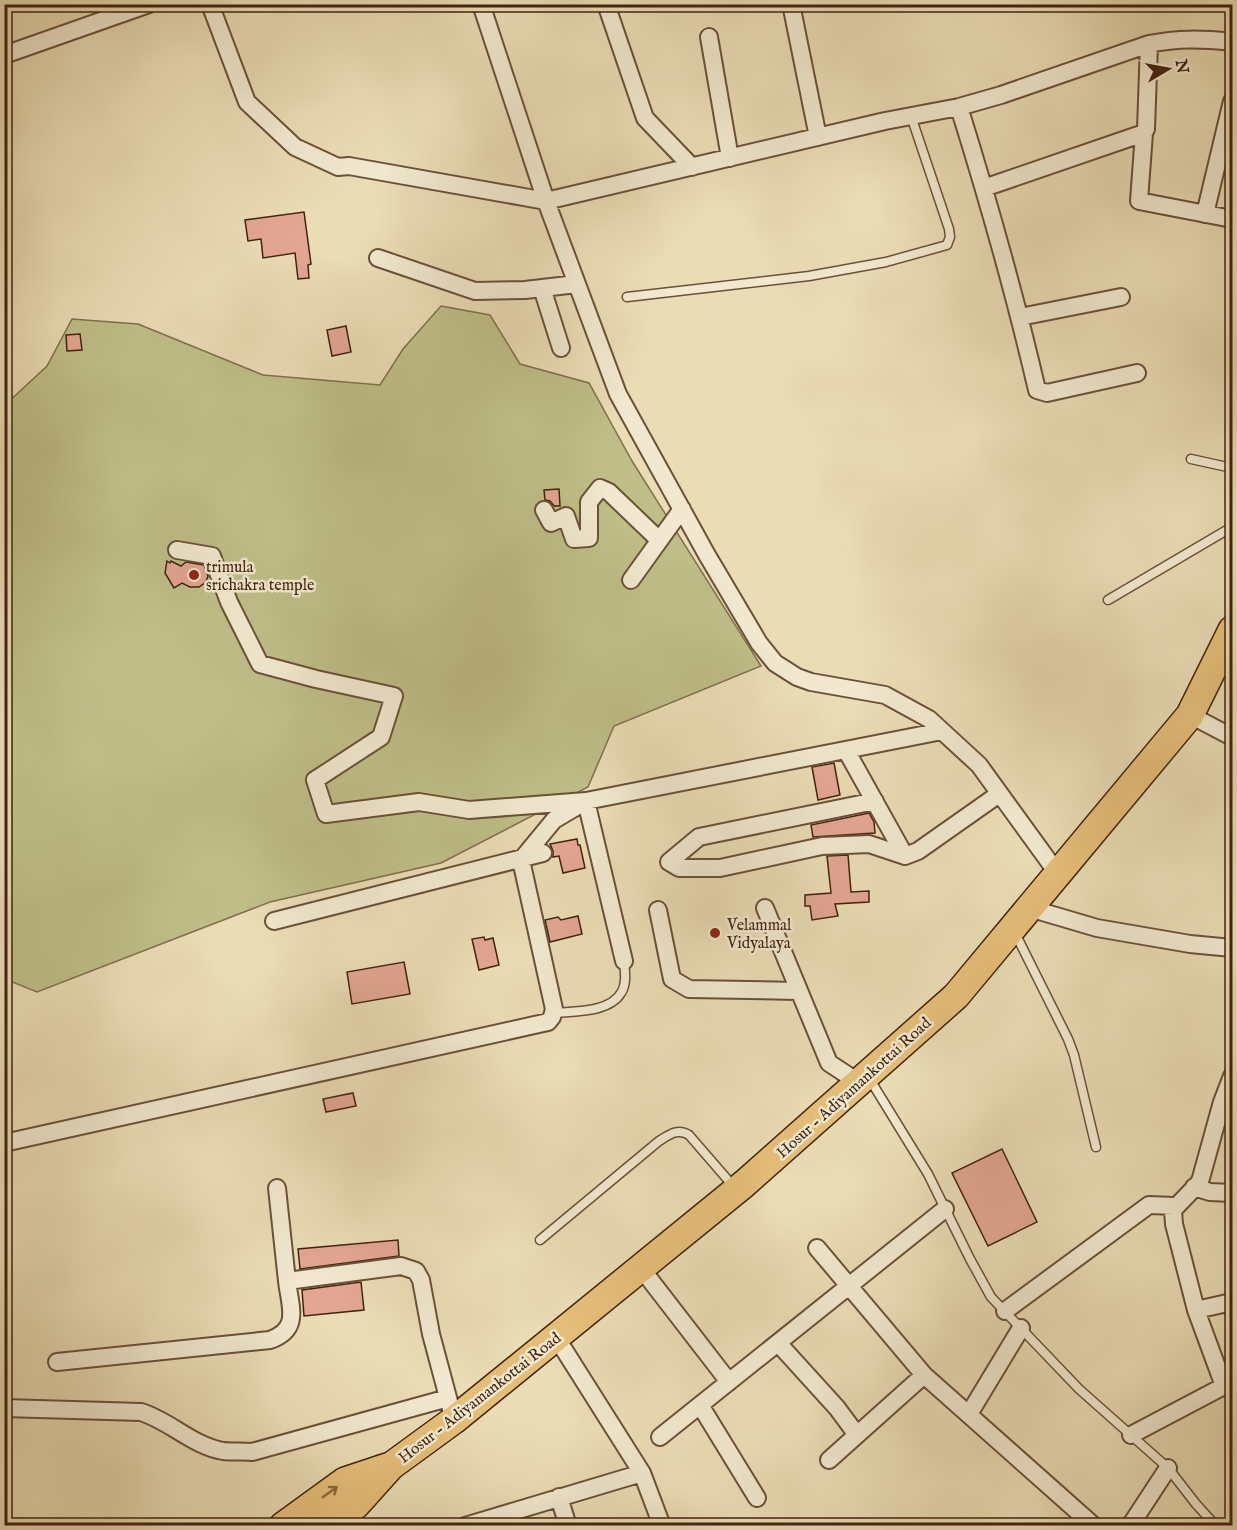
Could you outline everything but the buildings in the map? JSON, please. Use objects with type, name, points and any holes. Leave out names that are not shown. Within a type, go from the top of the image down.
[{"type":"highway","name":"Hosur - Adiyamankottai Road","points":[[324,1526],[356,1505],[391,1466],[451,1409],[556,1337],[737,1190],[956,996],[1190,716],[1233,630]]},
{"type":"highway","name":"Hosur - Adiyamankottai Road","points":[[283,1526],[345,1481],[391,1466]]},
{"type":"street","points":[[4,55],[129,8],[149,4]]},
{"type":"street","points":[[210,4],[247,102],[295,147],[338,166],[349,166],[546,201],[818,137],[959,107],[1001,95],[1149,44],[1171,39],[1196,38],[1233,42]]},
{"type":"street","points":[[481,4],[546,201],[618,394],[759,643],[775,663],[786,672],[811,682],[885,695],[929,719],[979,765],[1058,873]]},
{"type":"street","points":[[606,4],[645,118],[692,167]]},
{"type":"street","points":[[791,4],[818,137]]},
{"type":"street","points":[[709,37],[730,158]]},
{"type":"street","points":[[1149,44],[1146,129],[1143,133],[1139,201],[1233,219]]},
{"type":"street","points":[[1205,214],[1233,101]]},
{"type":"street","points":[[959,107],[1020,316],[1037,390],[1047,393],[1137,374]]},
{"type":"street","points":[[984,188],[1143,133]]},
{"type":"street","points":[[378,258],[475,291],[578,284]]},
{"type":"street","points":[[542,288],[561,348]]},
{"type":"street","points":[[1020,316],[1121,297]]},
{"type":"street","points":[[544,510],[551,523],[566,516],[574,539],[589,538],[589,502],[600,488],[609,492],[658,540]]},
{"type":"street","points":[[631,580],[682,509]]},
{"type":"street","points":[[177,550],[212,556],[229,602],[260,664],[394,696],[381,737],[315,780],[326,814],[419,802],[469,810],[586,801],[942,731]]},
{"type":"street","points":[[1190,716],[1233,737]]},
{"type":"street","points":[[846,750],[905,856]]},
{"type":"street","points":[[875,801],[699,837],[669,862],[679,868],[720,868],[822,846],[869,844],[905,856],[918,850],[999,794]]},
{"type":"street","points":[[521,860],[554,820],[586,801]]},
{"type":"street","points":[[586,801],[624,961]]},
{"type":"street","points":[[274,921],[543,853]]},
{"type":"street","points":[[4,1143],[548,1022],[554,1013],[521,860]]},
{"type":"street","points":[[765,908],[829,1063],[863,1078]]},
{"type":"street","points":[[658,910],[672,979],[689,989],[799,991]]},
{"type":"street","points":[[1021,918],[1190,944],[1233,948]]},
{"type":"street","points":[[1131,1435],[1228,1385],[1196,1310],[1173,1215],[1174,1206],[1201,1178],[1222,1102],[1233,1076]]},
{"type":"street","points":[[1194,1187],[1210,1192],[1233,1193]]},
{"type":"street","points":[[57,1362],[270,1340],[286,1332],[292,1322],[277,1188]]},
{"type":"street","points":[[1005,1311],[1149,1205],[1174,1206]]},
{"type":"street","points":[[660,1437],[945,1209]]},
{"type":"street","points":[[817,1248],[924,1375],[1094,1526]]},
{"type":"street","points":[[4,1408],[141,1412],[157,1417],[223,1451],[252,1452],[451,1409],[431,1334],[421,1280],[416,1271],[401,1266],[286,1281]]},
{"type":"street","points":[[641,1268],[729,1382]]},
{"type":"street","points":[[1196,1310],[1233,1302]]},
{"type":"street","points":[[969,1414],[1021,1328]]},
{"type":"street","points":[[556,1337],[642,1473],[662,1526]]},
{"type":"street","points":[[778,1343],[837,1408],[857,1435]]},
{"type":"street","points":[[829,1460],[924,1375]]},
{"type":"street","points":[[700,1405],[757,1498]]},
{"type":"street","points":[[1130,1526],[1168,1468]]},
{"type":"street","points":[[465,1526],[642,1473]]},
{"type":"street","points":[[559,1497],[568,1526]]},
{"type":"lane","points":[[627,297],[808,276],[886,262],[946,245],[951,237],[949,229],[911,116]]},
{"type":"lane","points":[[1191,459],[1233,468]]},
{"type":"lane","points":[[1108,600],[1233,527]]},
{"type":"lane","points":[[1021,918],[1074,1055],[1096,1147]]},
{"type":"lane","points":[[554,1013],[585,1011],[606,1005],[620,995],[625,982],[624,961]]},
{"type":"lane","points":[[863,1078],[928,1174],[991,1297],[1079,1389],[1168,1468],[1216,1526]]},
{"type":"lane","points":[[540,1240],[659,1141],[678,1131],[684,1131],[689,1135],[737,1190]]},
{"type":"shaded area","points":[[441,306],[490,315],[520,364],[589,383],[632,461],[761,666],[614,726],[588,787],[441,863],[270,902],[37,992],[5,979],[5,405],[47,366],[72,319],[138,324],[263,375],[380,385],[403,349]]},
{"type":"place","name":"trimula srichakra temple","points":[[194,575]]},
{"type":"place","name":"Velammal Vidyalaya","points":[[715,933]]}]
